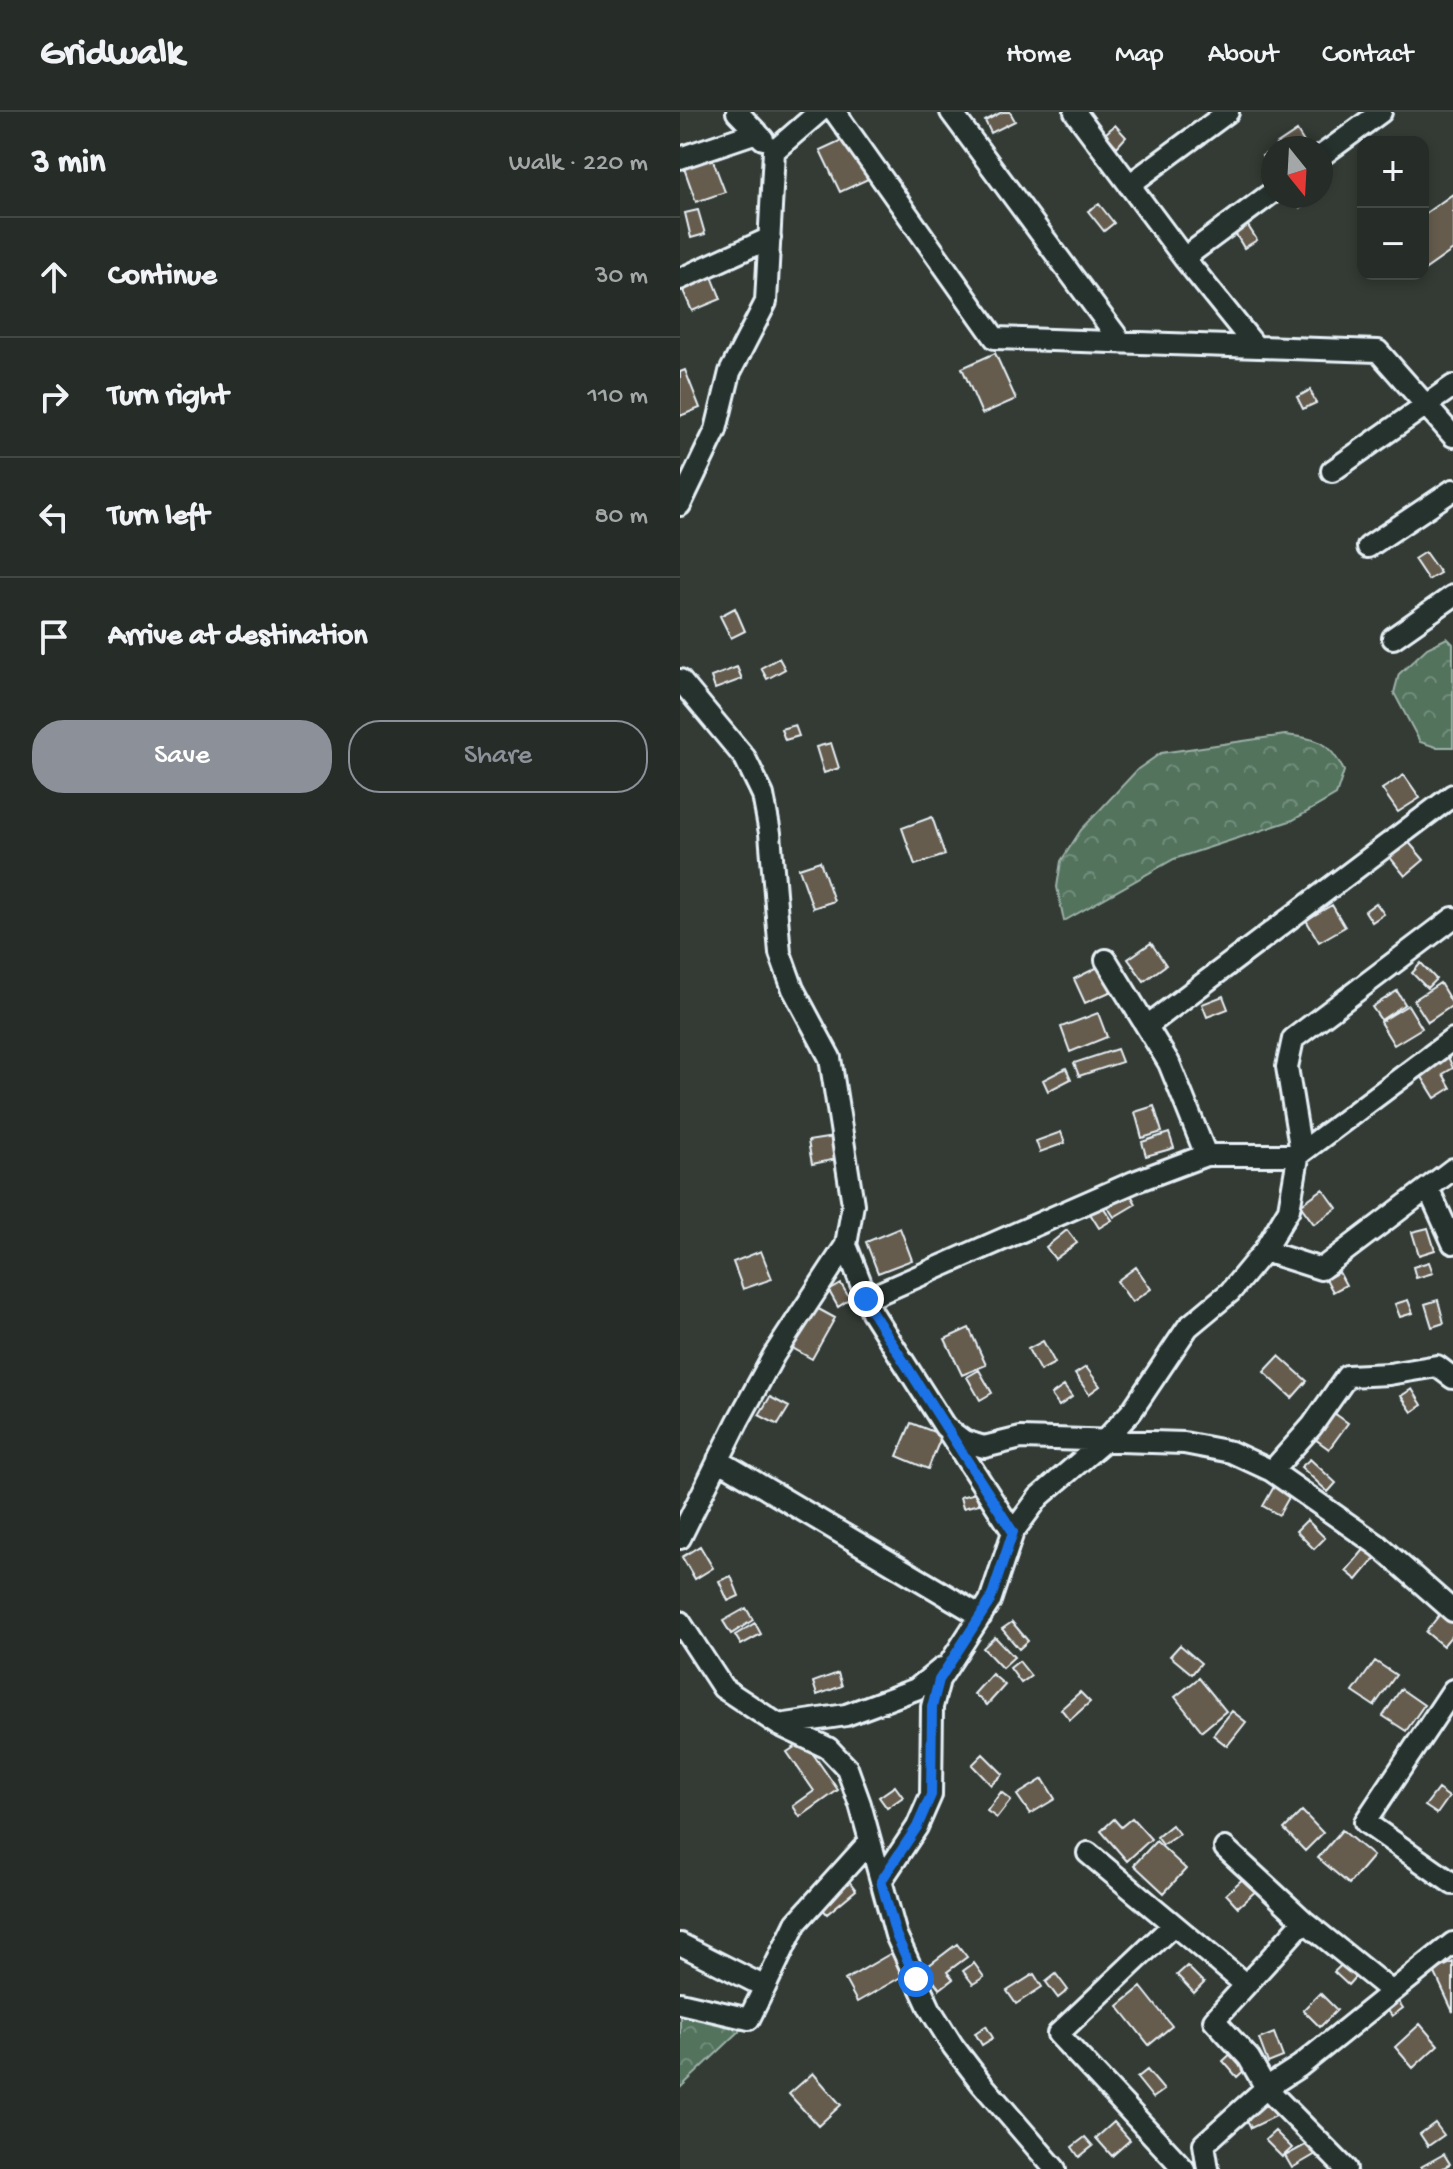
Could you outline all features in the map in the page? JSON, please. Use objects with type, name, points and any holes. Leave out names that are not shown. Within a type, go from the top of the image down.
[{"type":"street","points":[[680,505],[716,430],[730,372],[766,302],[774,151],[737,112]]},
{"type":"street","points":[[774,151],[819,112]]},
{"type":"street","points":[[835,112],[995,338],[1378,351],[1453,436]]},
{"type":"street","points":[[951,112],[1121,342]]},
{"type":"street","points":[[1129,185],[1228,112]]},
{"type":"street","points":[[1333,147],[1381,112]]},
{"type":"street","points":[[1083,115],[1129,185],[1255,346]]},
{"type":"street","points":[[680,158],[757,132]]},
{"type":"street","points":[[1184,258],[1261,201]]},
{"type":"street","points":[[680,279],[770,238]]},
{"type":"street","points":[[1332,471],[1453,386]]},
{"type":"street","points":[[1368,547],[1453,490]]},
{"type":"street","points":[[1393,638],[1453,596]]},
{"type":"street","points":[[680,680],[745,758],[763,795],[770,833],[780,953],[793,989],[830,1058],[853,1204],[846,1245],[774,1355],[680,1538]]},
{"type":"street","points":[[1147,1026],[1453,795]]},
{"type":"street","points":[[881,1881],[917,1827],[931,1795],[932,1707],[939,1680],[990,1601],[1013,1532],[1039,1497],[1103,1442],[1131,1412],[1188,1327],[1230,1292],[1264,1251],[1289,1209],[1300,1146],[1287,1067],[1293,1039],[1453,918]]},
{"type":"street","points":[[1106,960],[1169,1063],[1206,1155]]},
{"type":"street","points":[[866,1299],[1134,1182],[1206,1155],[1298,1155],[1453,1039]]},
{"type":"street","points":[[1264,1251],[1321,1269],[1453,1169]]},
{"type":"street","points":[[1428,1188],[1453,1243]]},
{"type":"street","points":[[846,1245],[872,1312],[1013,1532]]},
{"type":"street","points":[[1272,1471],[1312,1426],[1347,1376],[1389,1374],[1437,1366],[1453,1378]]},
{"type":"street","points":[[945,1427],[964,1441],[984,1447],[1021,1438],[1184,1443],[1231,1452],[1272,1471],[1379,1546],[1453,1611]]},
{"type":"street","points":[[718,1460],[981,1616]]},
{"type":"street","points":[[680,1622],[723,1688],[779,1725],[828,1748],[847,1768],[896,1935],[930,2009],[982,2084],[1055,2169]]},
{"type":"street","points":[[779,1725],[846,1715],[916,1689],[950,1662]]},
{"type":"street","points":[[1453,1690],[1365,1822],[1453,1884]]},
{"type":"street","points":[[680,2003],[749,2019],[796,1923],[870,1841]]},
{"type":"street","points":[[1225,1848],[1304,1921],[1392,1992]]},
{"type":"street","points":[[1088,1853],[1246,1985]]},
{"type":"street","points":[[1304,1921],[1214,2020],[1249,2058],[1266,2088],[1346,2169]]},
{"type":"street","points":[[1172,1926],[1058,2034],[1184,2169]]},
{"type":"street","points":[[1208,2169],[1204,2144],[1266,2088],[1300,2066],[1453,1943]]},
{"type":"street","points":[[680,1944],[765,1987]]},
{"type":"green space","points":[[1447,638],[1453,644],[1453,747],[1436,747],[1420,742],[1394,693],[1399,674],[1427,648]]},
{"type":"green space","points":[[1285,735],[1314,740],[1328,748],[1344,771],[1336,795],[1293,820],[1174,859],[1064,921],[1057,887],[1061,861],[1081,830],[1138,769],[1161,753]]},
{"type":"green space","points":[[680,2013],[744,2027],[680,2088]]},
{"type":"building","points":[[1002,112],[1010,112],[1015,121],[991,133],[985,121]]},
{"type":"building","points":[[1115,125],[1126,137],[1117,147],[1105,134]]},
{"type":"building","points":[[848,137],[868,179],[840,192],[820,150]]},
{"type":"building","points":[[712,158],[725,192],[696,202],[684,168]]},
{"type":"building","points":[[1453,194],[1453,250],[1429,267],[1429,211]]},
{"type":"building","points":[[1099,204],[1114,223],[1104,231],[1088,211]]},
{"type":"building","points":[[698,210],[705,234],[691,238],[685,213]]},
{"type":"building","points":[[1243,218],[1257,240],[1244,248],[1231,226]]},
{"type":"building","points":[[711,274],[721,299],[692,311],[681,286]]},
{"type":"building","points":[[995,353],[1016,399],[982,414],[962,368]]},
{"type":"building","points":[[685,370],[700,408],[680,416],[680,372]]},
{"type":"building","points":[[1310,390],[1316,403],[1303,409],[1297,397]]},
{"type":"building","points":[[1425,552],[1440,573],[1428,580],[1414,559]]},
{"type":"building","points":[[735,608],[745,631],[731,638],[720,616]]},
{"type":"building","points":[[779,658],[785,669],[767,679],[761,668]]},
{"type":"building","points":[[737,667],[742,679],[715,689],[711,677]]},
{"type":"building","points":[[795,725],[799,736],[785,740],[781,729]]},
{"type":"building","points":[[831,743],[839,768],[824,773],[816,747]]},
{"type":"building","points":[[1404,775],[1420,798],[1398,812],[1382,789]]},
{"type":"building","points":[[932,817],[945,855],[915,865],[902,828]]},
{"type":"building","points":[[1407,840],[1424,860],[1405,876],[1388,855]]},
{"type":"building","points":[[820,861],[834,901],[813,908],[799,868]]},
{"type":"building","points":[[1376,903],[1384,914],[1372,922],[1365,911]]},
{"type":"building","points":[[1332,905],[1345,927],[1319,942],[1306,920]]},
{"type":"building","points":[[1151,943],[1166,965],[1144,981],[1128,959]]},
{"type":"building","points":[[1421,963],[1436,979],[1427,988],[1412,973]]},
{"type":"building","points":[[1100,966],[1112,991],[1085,1003],[1074,979]]},
{"type":"building","points":[[1440,983],[1453,1005],[1428,1022],[1414,1000]]},
{"type":"building","points":[[1397,991],[1405,1004],[1381,1020],[1372,1007]]},
{"type":"building","points":[[1223,996],[1228,1009],[1207,1017],[1202,1004]]},
{"type":"building","points":[[1408,1005],[1422,1028],[1394,1045],[1380,1022]]},
{"type":"building","points":[[1098,1013],[1107,1037],[1070,1052],[1061,1027]]},
{"type":"building","points":[[1117,1049],[1122,1062],[1079,1076],[1074,1063]]},
{"type":"building","points":[[1446,1052],[1453,1068],[1443,1074],[1451,1088],[1435,1098],[1417,1069]]},
{"type":"building","points":[[1066,1068],[1071,1079],[1048,1091],[1043,1080]]},
{"type":"building","points":[[1154,1106],[1162,1132],[1142,1138],[1135,1112]]},
{"type":"building","points":[[1061,1132],[1065,1143],[1040,1152],[1036,1141]]},
{"type":"building","points":[[1169,1133],[1174,1148],[1146,1156],[1142,1142]]},
{"type":"building","points":[[834,1137],[837,1159],[812,1164],[808,1141]]},
{"type":"building","points":[[1323,1189],[1337,1208],[1314,1224],[1300,1205]]},
{"type":"building","points":[[1130,1193],[1136,1204],[1114,1217],[1107,1206]]},
{"type":"building","points":[[1101,1204],[1112,1220],[1099,1228],[1089,1212]]},
{"type":"building","points":[[900,1228],[912,1260],[878,1273],[866,1242]]},
{"type":"building","points":[[1428,1228],[1435,1250],[1419,1255],[1412,1232]]},
{"type":"building","points":[[1067,1230],[1077,1243],[1055,1259],[1046,1247]]},
{"type":"building","points":[[761,1251],[772,1279],[743,1289],[733,1262]]},
{"type":"building","points":[[1429,1262],[1433,1273],[1416,1278],[1413,1267]]},
{"type":"building","points":[[1136,1267],[1151,1289],[1132,1302],[1117,1281]]},
{"type":"building","points":[[1339,1272],[1346,1285],[1333,1292],[1326,1279]]},
{"type":"building","points":[[841,1284],[850,1299],[838,1307],[829,1291]]},
{"type":"building","points":[[1408,1300],[1413,1313],[1400,1317],[1395,1304]]},
{"type":"building","points":[[1438,1300],[1444,1323],[1432,1327],[1425,1304]]},
{"type":"building","points":[[813,1306],[835,1318],[812,1359],[791,1347]]},
{"type":"building","points":[[969,1328],[986,1365],[962,1375],[945,1339]]},
{"type":"building","points":[[1043,1341],[1055,1363],[1040,1371],[1028,1349]]},
{"type":"building","points":[[1279,1356],[1307,1381],[1292,1398],[1264,1372]]},
{"type":"building","points":[[1086,1367],[1100,1386],[1089,1394],[1075,1374]]},
{"type":"building","points":[[979,1370],[992,1393],[980,1400],[967,1377]]},
{"type":"building","points":[[1064,1386],[1072,1397],[1059,1406],[1051,1395]]},
{"type":"building","points":[[1412,1389],[1422,1405],[1412,1412],[1401,1396]]},
{"type":"building","points":[[770,1397],[789,1407],[778,1425],[759,1415]]},
{"type":"building","points":[[1327,1408],[1348,1423],[1329,1449],[1308,1434]]},
{"type":"building","points":[[911,1423],[942,1435],[928,1469],[897,1456]]},
{"type":"building","points":[[1310,1459],[1336,1483],[1328,1492],[1301,1467]]},
{"type":"building","points":[[1276,1483],[1292,1492],[1279,1515],[1263,1506]]},
{"type":"building","points":[[976,1493],[979,1504],[963,1508],[960,1497]]},
{"type":"building","points":[[1307,1520],[1325,1538],[1314,1549],[1296,1531]]},
{"type":"building","points":[[700,1546],[713,1568],[695,1579],[682,1557]]},
{"type":"building","points":[[1367,1546],[1378,1555],[1357,1580],[1346,1571]]},
{"type":"building","points":[[731,1576],[739,1596],[728,1601],[719,1581]]},
{"type":"building","points":[[746,1608],[753,1620],[731,1634],[723,1621]]},
{"type":"building","points":[[1444,1609],[1453,1616],[1453,1634],[1443,1646],[1426,1632]]},
{"type":"building","points":[[1012,1622],[1028,1641],[1019,1649],[1002,1629]]},
{"type":"building","points":[[755,1623],[761,1634],[741,1645],[735,1635]]},
{"type":"building","points":[[995,1637],[1014,1657],[1002,1668],[983,1648]]},
{"type":"building","points":[[1180,1645],[1201,1663],[1192,1674],[1170,1656]]},
{"type":"building","points":[[1019,1661],[1031,1676],[1021,1683],[1010,1668]]},
{"type":"building","points":[[1375,1661],[1396,1675],[1374,1706],[1353,1692]]},
{"type":"building","points":[[838,1673],[842,1686],[817,1695],[813,1682]]},
{"type":"building","points":[[992,1674],[1005,1685],[987,1705],[974,1694]]},
{"type":"building","points":[[1199,1678],[1226,1711],[1202,1731],[1175,1697]]},
{"type":"building","points":[[1401,1689],[1424,1705],[1406,1731],[1383,1716]]},
{"type":"building","points":[[1080,1692],[1090,1702],[1070,1720],[1061,1709]]},
{"type":"building","points":[[1232,1711],[1246,1722],[1227,1746],[1213,1735]]},
{"type":"building","points":[[804,1741],[838,1790],[800,1817],[793,1806],[814,1791],[787,1752]]},
{"type":"building","points":[[983,1754],[1003,1774],[991,1785],[972,1765]]},
{"type":"building","points":[[1043,1779],[1055,1799],[1030,1814],[1017,1795]]},
{"type":"building","points":[[895,1786],[903,1797],[887,1808],[879,1797]]},
{"type":"building","points":[[1438,1789],[1449,1797],[1437,1814],[1425,1806]]},
{"type":"building","points":[[1001,1792],[1011,1800],[997,1818],[987,1811]]},
{"type":"building","points":[[1302,1811],[1323,1833],[1305,1851],[1284,1829]]},
{"type":"building","points":[[1132,1818],[1151,1839],[1127,1861],[1101,1831],[1114,1819],[1121,1827]]},
{"type":"building","points":[[1172,1825],[1179,1834],[1163,1845],[1157,1837]]},
{"type":"building","points":[[1342,1830],[1373,1856],[1349,1884],[1318,1858]]},
{"type":"building","points":[[1156,1841],[1186,1869],[1164,1893],[1134,1865]]},
{"type":"building","points":[[845,1876],[856,1890],[827,1914],[815,1900]]},
{"type":"building","points":[[1246,1876],[1258,1889],[1238,1907],[1226,1894]]},
{"type":"building","points":[[957,1944],[967,1957],[947,1972],[953,1979],[940,1989],[924,1969]]},
{"type":"building","points":[[895,1951],[908,1973],[857,2002],[845,1980]]},
{"type":"building","points":[[1351,1956],[1363,1968],[1348,1985],[1334,1972]]},
{"type":"building","points":[[1453,1962],[1453,2012],[1434,1971]]},
{"type":"building","points":[[974,1963],[984,1977],[973,1984],[963,1971]]},
{"type":"building","points":[[1187,1966],[1204,1983],[1194,1993],[1177,1975]]},
{"type":"building","points":[[1034,1974],[1042,1987],[1016,2004],[1007,1991]]},
{"type":"building","points":[[1056,1974],[1068,1990],[1058,1998],[1046,1982]]},
{"type":"building","points":[[1141,1987],[1172,2026],[1149,2045],[1118,2006]]},
{"type":"building","points":[[1391,1991],[1403,2008],[1392,2016],[1380,1999]]},
{"type":"building","points":[[1320,1993],[1337,2010],[1320,2027],[1303,2010]]},
{"type":"building","points":[[1420,2024],[1438,2045],[1413,2068],[1395,2047]]},
{"type":"building","points":[[986,2026],[993,2038],[982,2045],[975,2033]]},
{"type":"building","points":[[1274,2033],[1283,2057],[1268,2063],[1259,2039]]},
{"type":"building","points":[[1234,2051],[1248,2067],[1237,2077],[1223,2061]]},
{"type":"building","points":[[1147,2070],[1164,2090],[1153,2098],[1137,2078]]},
{"type":"building","points":[[813,2073],[841,2105],[818,2126],[789,2094]]},
{"type":"building","points":[[1265,2094],[1276,2116],[1251,2128],[1240,2106]]},
{"type":"building","points":[[1114,2122],[1130,2140],[1112,2156],[1096,2138]]},
{"type":"building","points":[[1435,2123],[1444,2135],[1428,2146],[1420,2134]]},
{"type":"building","points":[[1275,2131],[1292,2148],[1282,2157],[1265,2140]]},
{"type":"building","points":[[1085,2137],[1093,2146],[1079,2157],[1072,2147]]},
{"type":"building","points":[[1309,2143],[1316,2154],[1292,2168],[1285,2156]]},
{"type":"building","points":[[1444,2154],[1450,2164],[1441,2169],[1422,2169],[1421,2167]]},
{"type":"route","points":[[866,1299],[1013,1532],[990,1601],[939,1680],[932,1707],[931,1795],[917,1827],[881,1881],[896,1935],[916,1979]]}]
